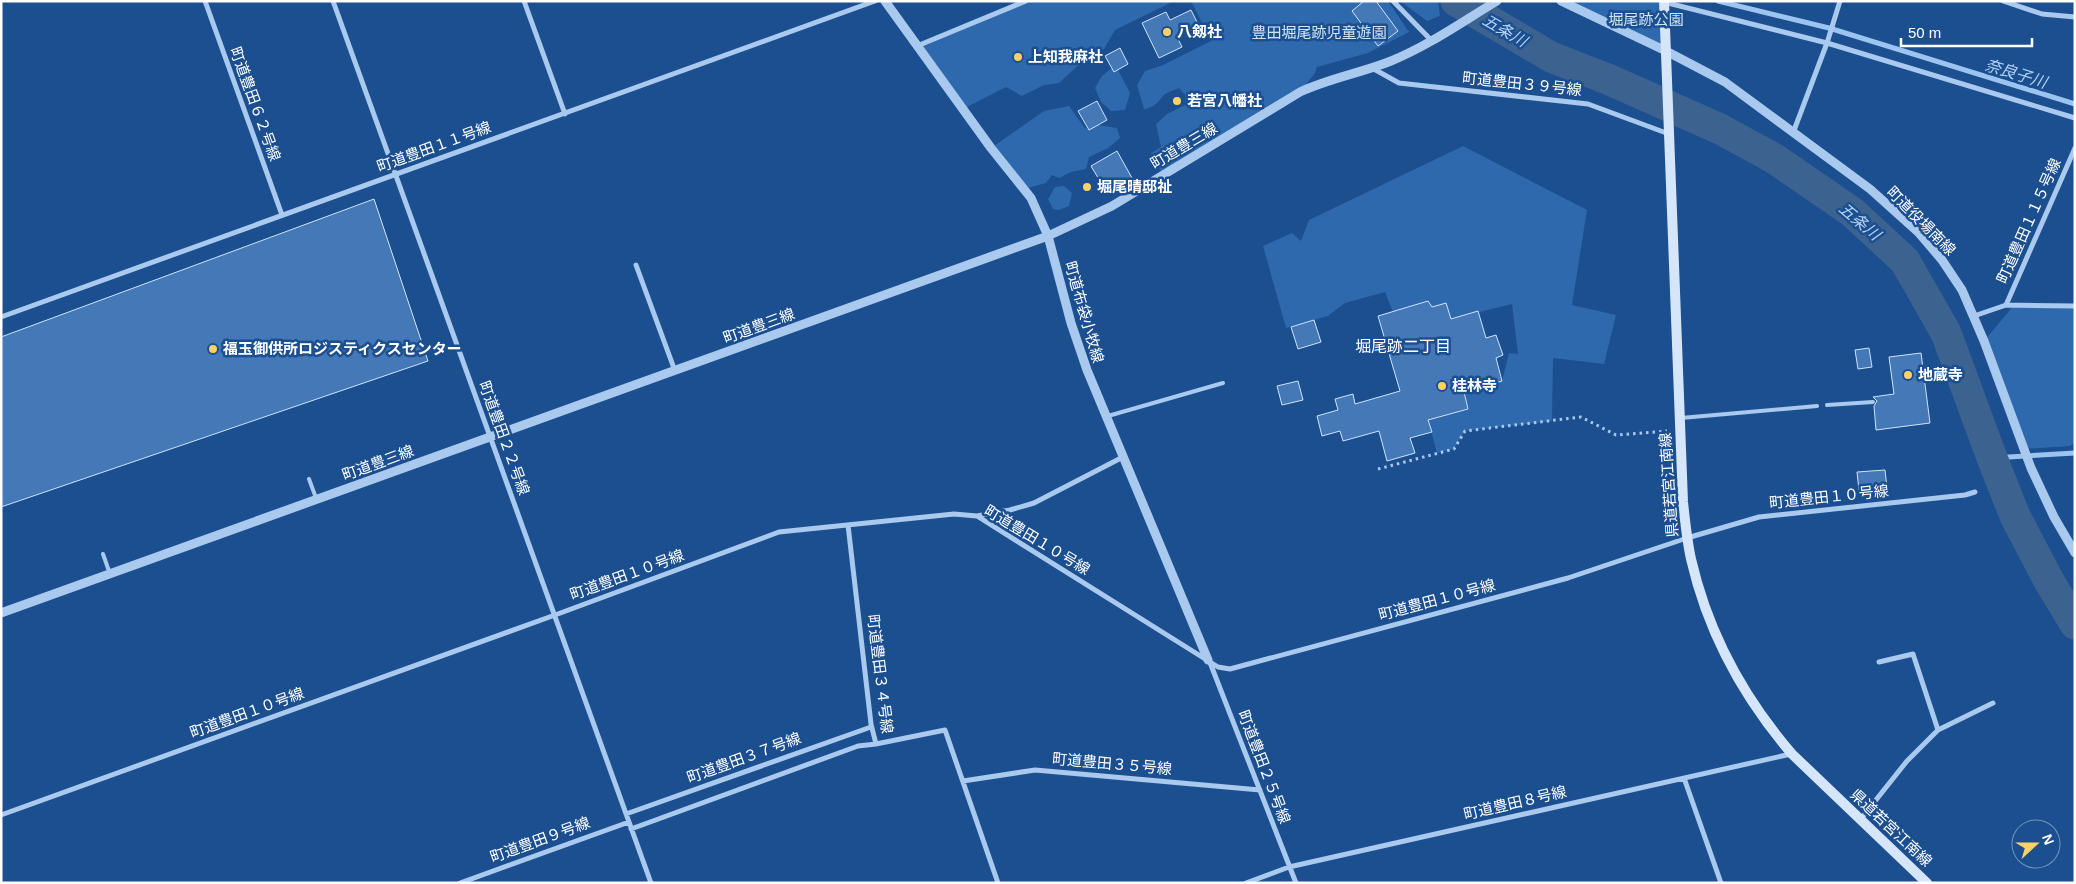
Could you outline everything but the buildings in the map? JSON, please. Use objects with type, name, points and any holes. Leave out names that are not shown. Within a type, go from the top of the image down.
[{"type":"main road","name":"県道若宮江南線","points":[[1664,2],[1683,502],[1687,538],[1700,592],[1719,644],[1746,693],[1774,734],[1792,754],[1927,883]]},
{"type":"street","name":"町道豊田６２号線","points":[[204,1],[282,215]]},
{"type":"street","name":"町道豊田２２号線","points":[[333,1],[651,883]]},
{"type":"street","points":[[524,1],[564,114]]},
{"type":"street","name":"町道豊田１１号線","points":[[1,317],[875,1]]},
{"type":"street","name":"町道布袋小牧線","points":[[885,1],[991,148],[1031,198],[1048,236],[1071,323],[1087,370],[1208,660]]},
{"type":"street","points":[[916,46],[1026,1]]},
{"type":"street","points":[[1393,1],[1432,41]]},
{"type":"street","name":"町道豊三線","points":[[1,613],[1048,236],[1112,206],[1300,92],[1328,80],[1371,68],[1411,52],[1497,1]]},
{"type":"street","points":[[1561,1],[1666,55]]},
{"type":"street","points":[[1793,134],[1827,43],[1840,1]]},
{"type":"street","points":[[2003,1],[2042,14],[2075,17]]},
{"type":"street","points":[[1664,2],[1827,43],[2075,118]]},
{"type":"street","name":"町道役場南線","points":[[1666,55],[1725,82],[1870,189],[1919,234],[1955,277],[1974,316],[2031,468],[2054,517],[2075,553]]},
{"type":"street","name":"町道豊田３９号線","points":[[1371,68],[1399,83],[1588,104],[1669,132]]},
{"type":"street","name":"町道豊田１１５号線","points":[[2006,305],[2075,148]]},
{"type":"street","points":[[636,265],[675,371]]},
{"type":"street","points":[[1974,316],[2006,305],[2075,306]]},
{"type":"street","points":[[977,516],[1034,503],[1123,457]]},
{"type":"street","name":"町道豊田１０号線","points":[[1,816],[555,616],[779,532],[954,514],[977,516],[1208,660],[1218,666],[1230,669],[1568,578],[1687,538],[1759,517],[1965,495],[1975,492]]},
{"type":"street","name":"町道豊田３４号線","points":[[848,525],[872,727],[876,744],[945,730],[998,883]]},
{"type":"street","points":[[1879,662],[1913,654],[1938,730]]},
{"type":"street","name":"町道豊田２５号線","points":[[1208,660],[1296,883]]},
{"type":"street","points":[[1860,820],[1907,761],[1938,730],[1993,703]]},
{"type":"street","name":"町道豊田３７号線","points":[[626,814],[872,727]]},
{"type":"street","points":[[631,829],[858,746],[876,744]]},
{"type":"street","name":"町道豊田８号線","points":[[1246,883],[1289,867],[1792,754]]},
{"type":"street","name":"町道豊田３５号線","points":[[963,781],[1035,770],[1260,790]]},
{"type":"street","points":[[1684,778],[1721,883]]},
{"type":"street","name":"町道豊田９号線","points":[[460,883],[629,822]]},
{"type":"lane","points":[[1106,417],[1223,383]]},
{"type":"lane","points":[[1827,405],[1873,402]]},
{"type":"lane","points":[[1679,424],[1817,406]]},
{"type":"lane","points":[[309,479],[316,500]]},
{"type":"lane","points":[[103,554],[110,574]]},
{"type":"path","points":[[1378,469],[1454,449],[1465,431],[1581,417],[1616,435],[1679,424]]},
{"type":"green space","points":[[1026,1],[1174,1],[1115,30],[1104,49],[1084,60],[1059,83],[1044,85],[1022,96],[1006,87],[963,109],[917,46]]},
{"type":"green space","name":"豊田堀尾跡児童遊園","points":[[1191,1],[1387,1],[1409,32],[1368,53],[1317,67],[1315,73],[1300,92],[1163,175],[1151,153],[1161,147],[1156,124],[1167,114],[1185,105],[1185,95],[1179,88],[1165,94],[1153,106],[1144,109],[1137,85],[1145,71],[1163,65],[1211,41]]},
{"type":"green space","points":[[1400,1],[1438,1],[1440,16],[1427,21]]},
{"type":"green space","name":"堀尾跡公園","points":[[1561,1],[1664,1],[1666,51]]},
{"type":"green space","points":[[1112,68],[1114,72],[1118,70],[1130,93],[1125,110],[1111,111],[1101,102],[1095,88],[1102,76]]},
{"type":"green space","points":[[1069,106],[1084,127],[1089,130],[1098,125],[1117,128],[1120,138],[1108,148],[1089,157],[1086,169],[1071,172],[1059,178],[1052,175],[1046,183],[1024,189],[991,148],[1044,111]]},
{"type":"green space","points":[[1463,146],[1587,210],[1572,305],[1616,315],[1604,364],[1553,358],[1552,421],[1465,431],[1454,449],[1437,453],[1428,420],[1468,409],[1464,392],[1502,381],[1509,353],[1518,354],[1512,304],[1451,319],[1432,307],[1428,302],[1393,312],[1385,292],[1345,303],[1328,316],[1286,328],[1263,246],[1292,233],[1301,241],[1309,220]]},
{"type":"green space","points":[[1064,186],[1072,193],[1069,206],[1059,210],[1053,209],[1048,199],[1055,187]]},
{"type":"green space","points":[[2014,305],[2075,306],[2075,442],[2070,446],[2023,449],[1984,341]]},
{"type":"waterway","name":"五条川","points":[[1456,1],[1551,57],[1610,80],[1720,129],[1775,159],[1852,212],[1905,261],[1946,333],[2015,516],[2049,581],[2075,624]]},
{"type":"waterway","name":"奈良子川","points":[[1718,1],[1829,28],[2075,104]]},
{"type":"waterway","points":[[1992,458],[2075,453]]},
{"type":"place","name":"八剱社","points":[[1167,32]]},
{"type":"place","name":"上知我麻社","points":[[1018,57]]},
{"type":"place","name":"若宮八幡社","points":[[1177,101]]},
{"type":"place","name":"堀尾晴邸祉","points":[[1087,187]]},
{"type":"place","name":"福玉御供所ロジスティクスセンター","points":[[213,349]]},
{"type":"place","name":"地蔵寺","points":[[1908,375]]},
{"type":"place","name":"桂林寺","points":[[1442,386]]},
{"type":"district","name":"堀尾跡二丁目","points":[[1403,346]]}]
